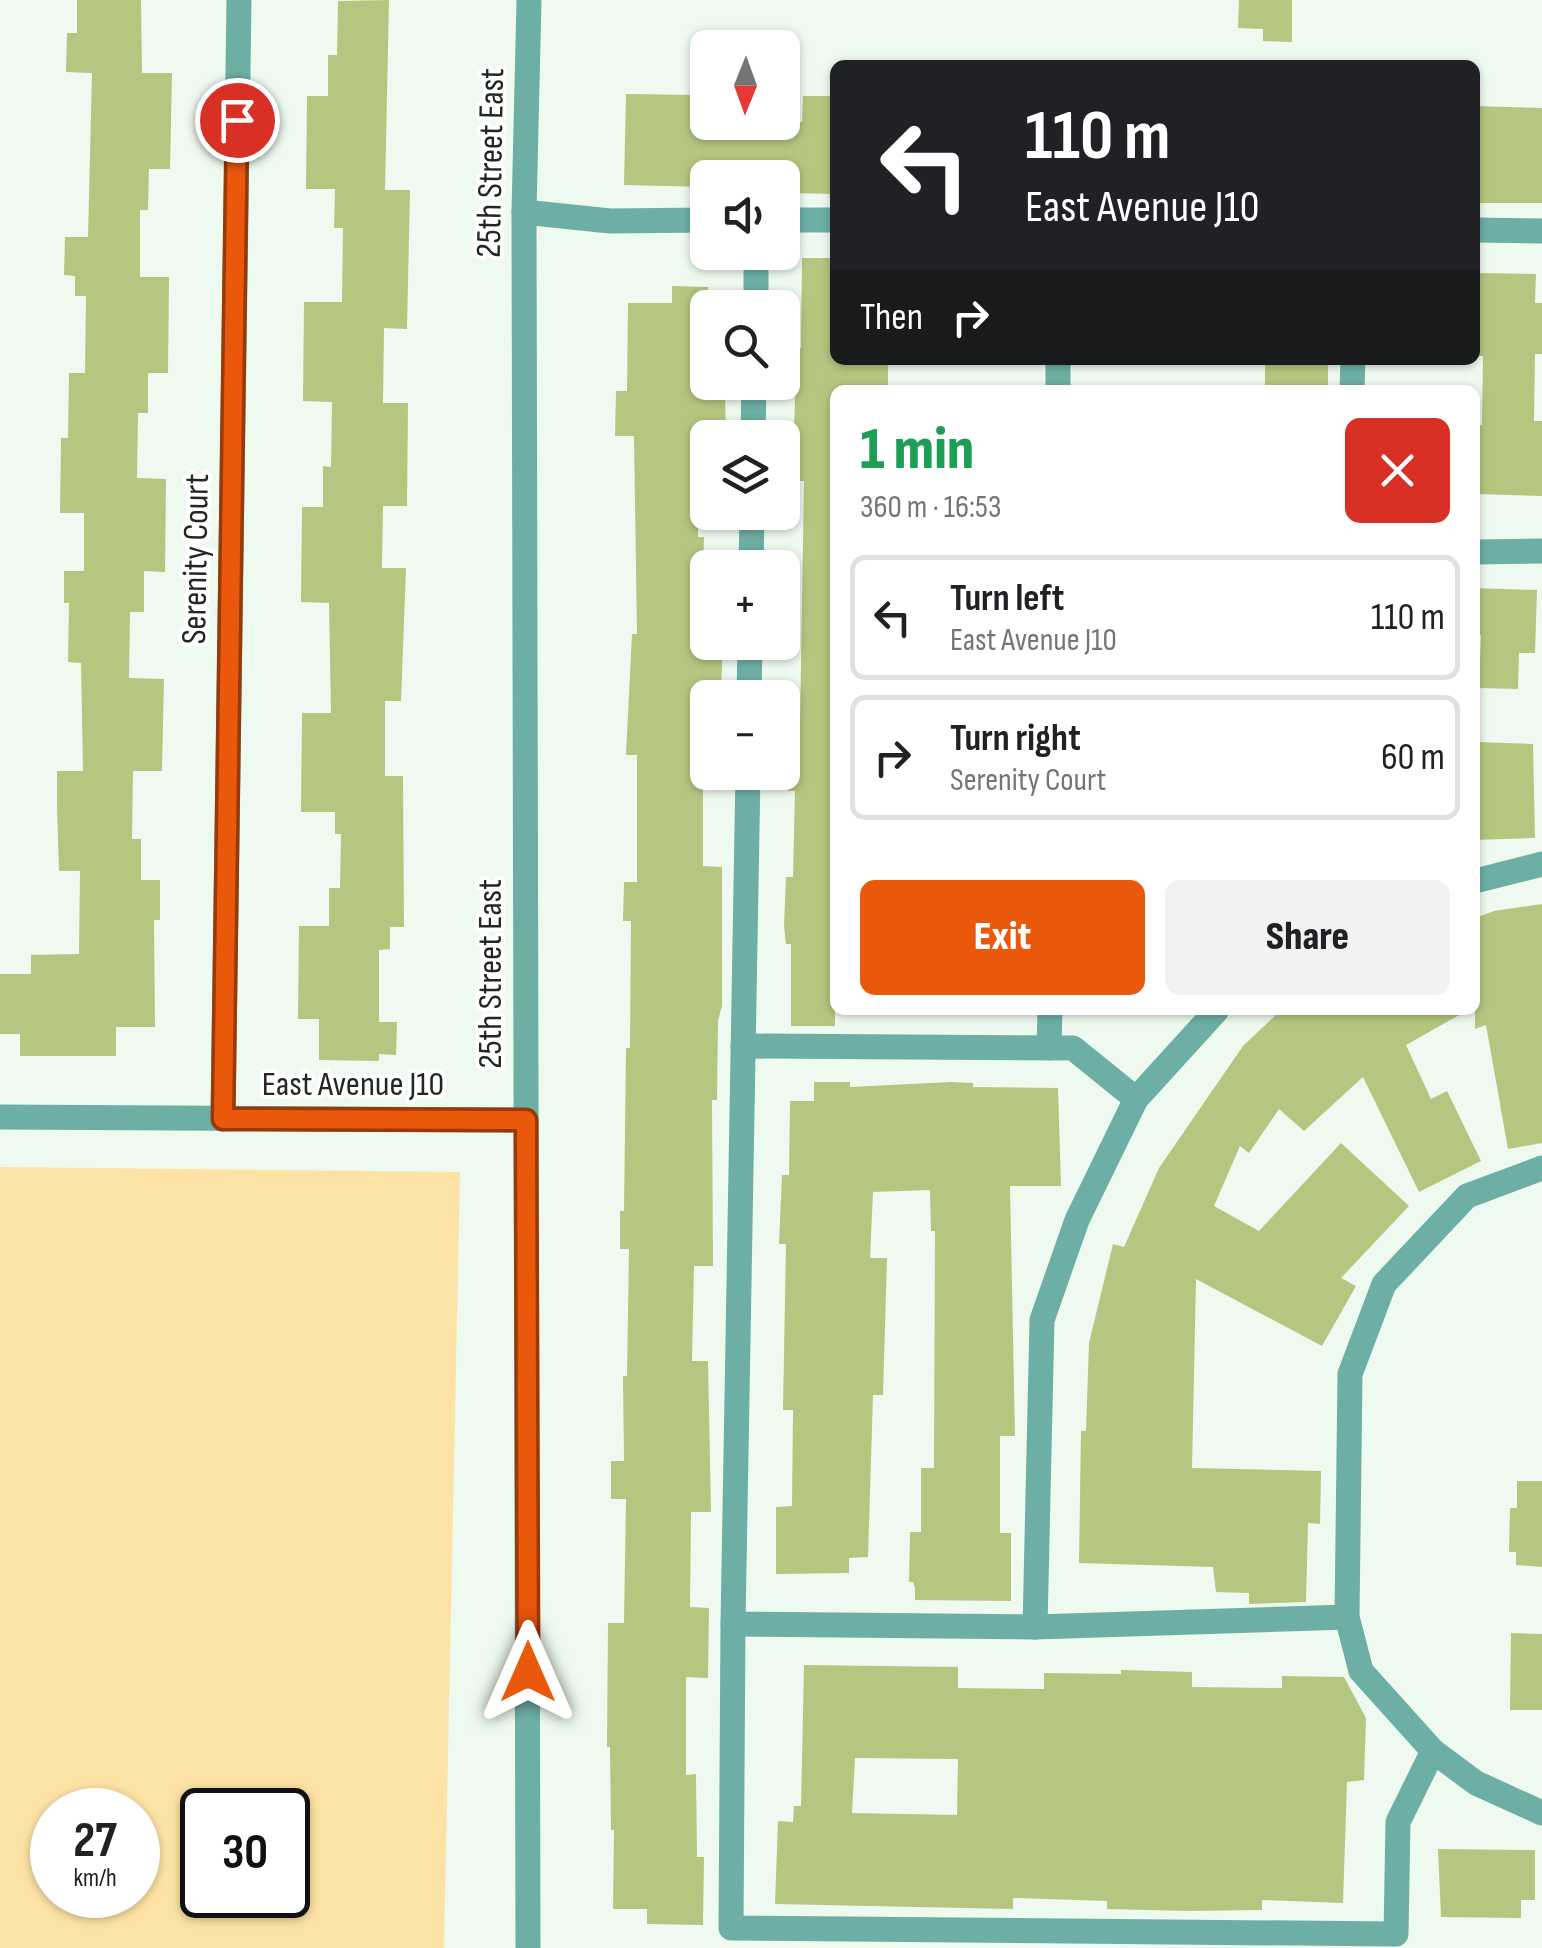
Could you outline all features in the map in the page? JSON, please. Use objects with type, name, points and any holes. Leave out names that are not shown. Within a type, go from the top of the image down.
[{"type":"street","name":"Serenity Court","points":[[223,1119],[238,0]]},
{"type":"street","name":"25th Street East","points":[[528,0],[524,212],[528,1948]]},
{"type":"street","points":[[524,212],[610,222],[690,220]]},
{"type":"street","points":[[800,220],[830,220]]},
{"type":"street","points":[[1480,230],[1542,230]]},
{"type":"street","points":[[1480,552],[1542,551]]},
{"type":"street","points":[[748,790],[731,1928],[1396,1934],[1398,1822],[1433,1752]]},
{"type":"street","points":[[1480,880],[1542,864]]},
{"type":"street","points":[[1050,1015],[1050,1048]]},
{"type":"street","points":[[1036,1627],[1042,1320],[1078,1220],[1136,1099],[1212,1015]]},
{"type":"street","points":[[743,1046],[1073,1048],[1136,1099]]},
{"type":"street","name":"East Avenue J10","points":[[0,1117],[526,1120]]},
{"type":"street","points":[[1542,1168],[1467,1196],[1384,1284],[1350,1374],[1347,1617],[1361,1671],[1433,1752],[1476,1783],[1542,1813]]},
{"type":"street","points":[[734,1624],[1036,1627],[1347,1617]]},
{"type":"shaded area","points":[[0,1167],[460,1172],[444,1948],[0,1948]]},
{"type":"building","points":[[77,0],[141,0],[142,73],[172,73],[170,169],[149,169],[148,210],[140,210],[140,277],[169,277],[168,373],[148,373],[148,413],[138,413],[137,478],[166,479],[165,572],[144,571],[144,612],[130,612],[129,678],[164,679],[162,771],[133,771],[132,839],[141,839],[141,880],[160,880],[160,920],[154,920],[155,1027],[116,1027],[116,1056],[20,1056],[20,1034],[0,1034],[0,974],[31,974],[31,955],[79,954],[80,871],[59,871],[57,809],[57,771],[83,771],[81,663],[68,662],[69,603],[64,603],[64,571],[84,571],[84,513],[60,513],[61,438],[68,438],[69,373],[85,373],[86,296],[75,296],[75,276],[64,275],[65,237],[88,237],[92,73],[66,72],[67,33],[77,33]]},
{"type":"building","points":[[389,0],[385,190],[410,190],[407,329],[384,328],[383,403],[408,403],[407,506],[383,506],[382,568],[406,568],[401,701],[385,701],[385,776],[403,776],[404,927],[390,927],[390,949],[379,950],[379,1022],[397,1022],[396,1055],[379,1054],[379,1061],[319,1060],[319,1019],[298,1019],[299,926],[329,926],[329,888],[340,888],[341,834],[335,834],[335,812],[301,812],[302,713],[331,713],[329,603],[301,602],[302,507],[323,507],[323,466],[331,467],[332,402],[303,401],[304,302],[342,302],[343,228],[334,228],[335,189],[306,189],[307,96],[328,96],[328,55],[337,55],[338,1]]},
{"type":"building","points":[[1239,0],[1292,0],[1292,42],[1263,41],[1263,29],[1238,28]]},
{"type":"building","points":[[626,94],[690,95],[690,140],[800,140],[803,96],[830,96],[830,194],[800,193],[800,160],[690,160],[690,187],[624,185]]},
{"type":"building","points":[[1480,106],[1542,108],[1542,203],[1480,203]]},
{"type":"building","points":[[802,258],[830,258],[830,365],[888,365],[888,385],[830,385],[830,1015],[835,1015],[835,1026],[791,1026],[791,944],[786,944],[784,926],[786,877],[793,877],[795,791],[788,790],[800,790],[804,481],[800,481],[800,420],[794,420],[795,400],[800,400]]},
{"type":"building","points":[[1480,273],[1536,274],[1535,303],[1542,303],[1542,354],[1535,354],[1534,421],[1542,421],[1542,496],[1480,494],[1483,356]]},
{"type":"building","points":[[672,286],[708,287],[690,290],[690,400],[725,400],[726,420],[690,420],[690,530],[698,530],[698,537],[704,537],[704,550],[690,550],[690,660],[722,660],[721,680],[690,680],[690,790],[703,790],[703,866],[722,867],[722,1006],[718,1020],[717,1100],[712,1100],[713,1266],[694,1266],[692,1361],[708,1361],[711,1512],[691,1512],[690,1607],[709,1608],[708,1678],[686,1677],[686,1775],[696,1774],[697,1857],[704,1857],[703,1925],[647,1924],[647,1909],[613,1909],[614,1830],[607,1747],[608,1623],[624,1623],[626,1499],[611,1499],[611,1461],[624,1461],[623,1376],[627,1376],[629,1249],[620,1249],[620,1211],[624,1211],[631,921],[623,921],[624,882],[637,882],[637,755],[626,755],[632,634],[637,634],[634,436],[615,436],[616,391],[627,391],[628,303],[672,303]]},
{"type":"building","points":[[1265,365],[1328,365],[1328,385],[1265,385]]},
{"type":"building","points":[[1480,588],[1537,590],[1535,653],[1519,653],[1518,689],[1480,688]]},
{"type":"building","points":[[1480,742],[1533,744],[1535,838],[1480,840]]},
{"type":"building","points":[[1542,904],[1542,1143],[1508,1149],[1486,1025],[1475,1029],[1475,1015],[1480,1015],[1480,916]]},
{"type":"building","points":[[1276,1015],[1459,1015],[1406,1045],[1431,1099],[1447,1091],[1481,1161],[1419,1192],[1363,1077],[1304,1131],[1279,1109],[1249,1153],[1240,1146],[1214,1206],[1259,1231],[1341,1143],[1409,1206],[1341,1278],[1356,1286],[1322,1346],[1196,1279],[1192,1468],[1321,1471],[1320,1524],[1308,1523],[1306,1602],[1249,1604],[1249,1593],[1216,1592],[1213,1567],[1079,1563],[1081,1431],[1086,1431],[1089,1343],[1113,1244],[1124,1247],[1159,1168],[1243,1046]]},
{"type":"building","points":[[814,1082],[850,1082],[850,1087],[951,1082],[973,1083],[973,1087],[1058,1088],[1061,1186],[1010,1186],[1015,1436],[1000,1436],[1000,1533],[1011,1533],[1011,1601],[915,1600],[913,1582],[909,1582],[910,1532],[921,1532],[921,1468],[934,1468],[935,1231],[931,1231],[930,1190],[873,1192],[870,1258],[887,1258],[883,1395],[873,1395],[868,1557],[849,1558],[849,1573],[776,1574],[776,1507],[792,1506],[793,1410],[783,1410],[786,1244],[779,1244],[782,1175],[789,1175],[790,1101],[814,1101]]},
{"type":"building","points":[[1517,1481],[1542,1481],[1542,1567],[1516,1565],[1516,1552],[1509,1552],[1510,1508],[1517,1508]]},
{"type":"building","points":[[1511,1633],[1542,1634],[1542,1710],[1510,1710]]},
{"type":"building","points":[[804,1665],[958,1667],[958,1688],[1044,1689],[1044,1673],[1121,1674],[1121,1670],[1192,1672],[1192,1687],[1282,1688],[1282,1676],[1344,1677],[1366,1718],[1364,1780],[1347,1782],[1343,1903],[1262,1900],[1262,1910],[1188,1911],[1107,1909],[1107,1901],[1013,1898],[1013,1909],[775,1904],[778,1821],[793,1822],[794,1806],[801,1806]],"holes":[[[855,1758],[958,1759],[957,1815],[852,1813]]]},
{"type":"building","points":[[1438,1849],[1535,1850],[1535,1900],[1521,1900],[1521,1918],[1441,1917]]},
{"type":"route","points":[[237,120],[223,1119],[526,1120],[528,1672]]}]
